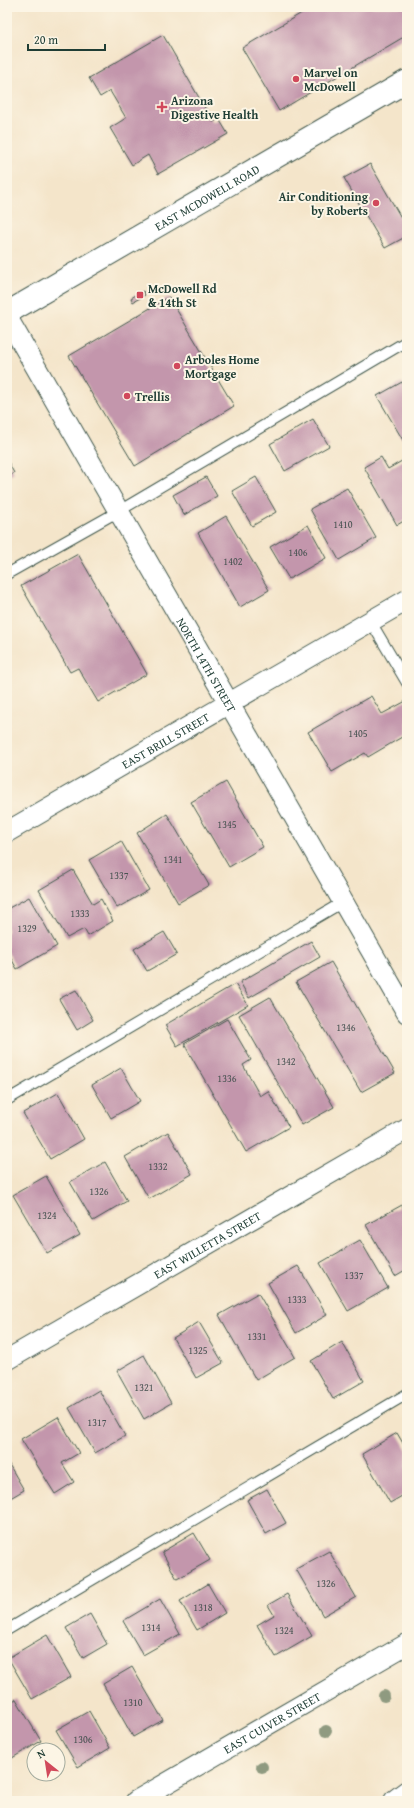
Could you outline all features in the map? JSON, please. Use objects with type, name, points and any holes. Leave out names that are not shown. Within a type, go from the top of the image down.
[{"type":"main road","name":"EAST MCDOWELL ROAD","points":[[7,313],[407,81]]},
{"type":"main road","points":[[395,1801],[407,1792]]},
{"type":"street","name":"NORTH 14TH STREET","points":[[7,318],[407,1013]]},
{"type":"street","name":"EAST BRILL STREET","points":[[7,832],[407,600]]},
{"type":"street","name":"EAST WILLETTA STREET","points":[[7,1360],[407,1129]]},
{"type":"street","name":"EAST CULVER STREET","points":[[136,1801],[407,1644]]},
{"type":"lane","points":[[7,574],[118,511],[407,341]]},
{"type":"lane","points":[[371,622],[407,683]]},
{"type":"lane","points":[[7,1100],[343,902]]},
{"type":"lane","points":[[7,1630],[407,1394]]},
{"type":"building","name":"Marvel on McDowell","points":[[312,7],[407,7],[407,35],[279,111],[242,48]]},
{"type":"building","name":"Arizona Digestive Health","points":[[163,35],[213,122],[219,119],[228,134],[158,174],[148,155],[132,165],[110,128],[126,118],[110,91],[100,97],[89,78]]},
{"type":"building","name":"Air Conditioning by Roberts","points":[[370,164],[407,228],[407,236],[385,248],[344,178]]},
{"type":"building","points":[[143,291],[145,295],[133,302],[131,298]]},
{"type":"building","points":[[169,297],[234,406],[135,466],[69,356]]},
{"type":"building","points":[[402,382],[407,391],[407,447],[377,396]]},
{"type":"building","points":[[313,419],[329,446],[285,471],[270,444]]},
{"type":"building","points":[[381,457],[388,469],[407,458],[407,519],[397,525],[364,467]]},
{"type":"building","points":[[7,460],[14,473],[7,477]]},
{"type":"building","points":[[206,477],[217,496],[184,515],[173,495]]},
{"type":"building","points":[[256,477],[276,512],[252,526],[232,491]]},
{"type":"building","points":[[347,488],[376,538],[339,560],[310,509]]},
{"type":"building","points":[[226,516],[269,590],[240,607],[198,533]]},
{"type":"building","points":[[308,525],[326,558],[289,579],[270,547]]},
{"type":"building","points":[[78,554],[147,674],[98,702],[78,668],[70,672],[21,586]]},
{"type":"building","points":[[371,696],[382,714],[406,701],[407,734],[368,757],[365,753],[332,772],[308,732]]},
{"type":"building","points":[[226,782],[263,847],[229,867],[191,802]]},
{"type":"building","points":[[167,814],[209,885],[178,903],[137,833]]},
{"type":"building","points":[[121,841],[149,890],[117,908],[89,860]]},
{"type":"building","points":[[73,870],[93,904],[101,899],[113,921],[88,936],[84,929],[67,938],[39,890]]},
{"type":"building","points":[[29,897],[57,946],[17,969],[7,951],[7,909]]},
{"type":"building","points":[[164,932],[177,954],[147,971],[134,949]]},
{"type":"building","points":[[311,941],[320,957],[249,998],[240,982]]},
{"type":"building","points":[[331,962],[395,1073],[361,1092],[296,982]]},
{"type":"building","points":[[235,984],[248,1005],[177,1046],[165,1025]]},
{"type":"building","points":[[76,990],[93,1020],[77,1030],[59,999]]},
{"type":"building","points":[[270,997],[334,1107],[302,1125],[239,1015]]},
{"type":"building","points":[[227,1019],[251,1060],[243,1065],[260,1096],[268,1091],[289,1127],[246,1152],[184,1044]]},
{"type":"building","points":[[121,1068],[140,1101],[111,1118],[92,1085]]},
{"type":"building","points":[[58,1093],[84,1139],[50,1159],[23,1113]]},
{"type":"building","points":[[168,1132],[192,1174],[149,1199],[125,1157]]},
{"type":"building","points":[[105,1162],[127,1201],[93,1221],[70,1182]]},
{"type":"building","points":[[46,1176],[80,1235],[47,1253],[13,1195]]},
{"type":"building","points":[[402,1205],[407,1214],[407,1269],[395,1276],[366,1225]]},
{"type":"building","points":[[360,1240],[388,1288],[348,1311],[320,1263]]},
{"type":"building","points":[[298,1266],[327,1315],[296,1333],[268,1283]]},
{"type":"building","points":[[258,1293],[295,1357],[256,1380],[219,1315]]},
{"type":"building","points":[[199,1322],[223,1363],[196,1378],[173,1338]]},
{"type":"building","points":[[342,1342],[364,1381],[333,1399],[311,1361]]},
{"type":"building","points":[[144,1355],[171,1403],[144,1419],[117,1371]]},
{"type":"building","points":[[99,1390],[125,1436],[95,1453],[69,1408]]},
{"type":"building","points":[[58,1417],[79,1453],[62,1463],[74,1482],[55,1494],[21,1439]]},
{"type":"building","points":[[397,1433],[407,1450],[407,1493],[390,1503],[362,1454]]},
{"type":"building","points":[[7,1461],[24,1490],[7,1500]]},
{"type":"building","points":[[267,1489],[286,1523],[266,1534],[247,1500]]},
{"type":"building","points":[[194,1533],[210,1560],[177,1579],[162,1552]]},
{"type":"building","points":[[329,1551],[356,1597],[323,1616],[296,1569]]},
{"type":"building","points":[[208,1584],[225,1613],[197,1630],[180,1601]]},
{"type":"building","points":[[287,1594],[312,1636],[276,1657],[257,1625],[274,1615],[268,1605]]},
{"type":"building","points":[[160,1599],[180,1634],[143,1655],[123,1621]]},
{"type":"building","points":[[90,1614],[107,1644],[83,1658],[66,1628]]},
{"type":"building","points":[[47,1635],[71,1677],[32,1699],[8,1658]]},
{"type":"building","points":[[132,1667],[163,1720],[133,1737],[103,1684]]},
{"type":"building","points":[[16,1699],[41,1741],[26,1742],[26,1750],[7,1761],[7,1704]]},
{"type":"building","points":[[89,1711],[110,1748],[78,1767],[66,1747],[66,1742],[63,1742],[56,1730]]},
{"type":"place","name":"Marvel on McDowell","points":[[296,79]]},
{"type":"place","name":"Arizona Digestive Health","points":[[162,107]]},
{"type":"place","name":"Air Conditioning by Roberts","points":[[376,203]]},
{"type":"place","name":"McDowell Rd & 14th St","points":[[140,295]]},
{"type":"place","name":"Arboles Home Mortgage","points":[[177,366]]},
{"type":"place","name":"Trellis","points":[[127,396]]}]
